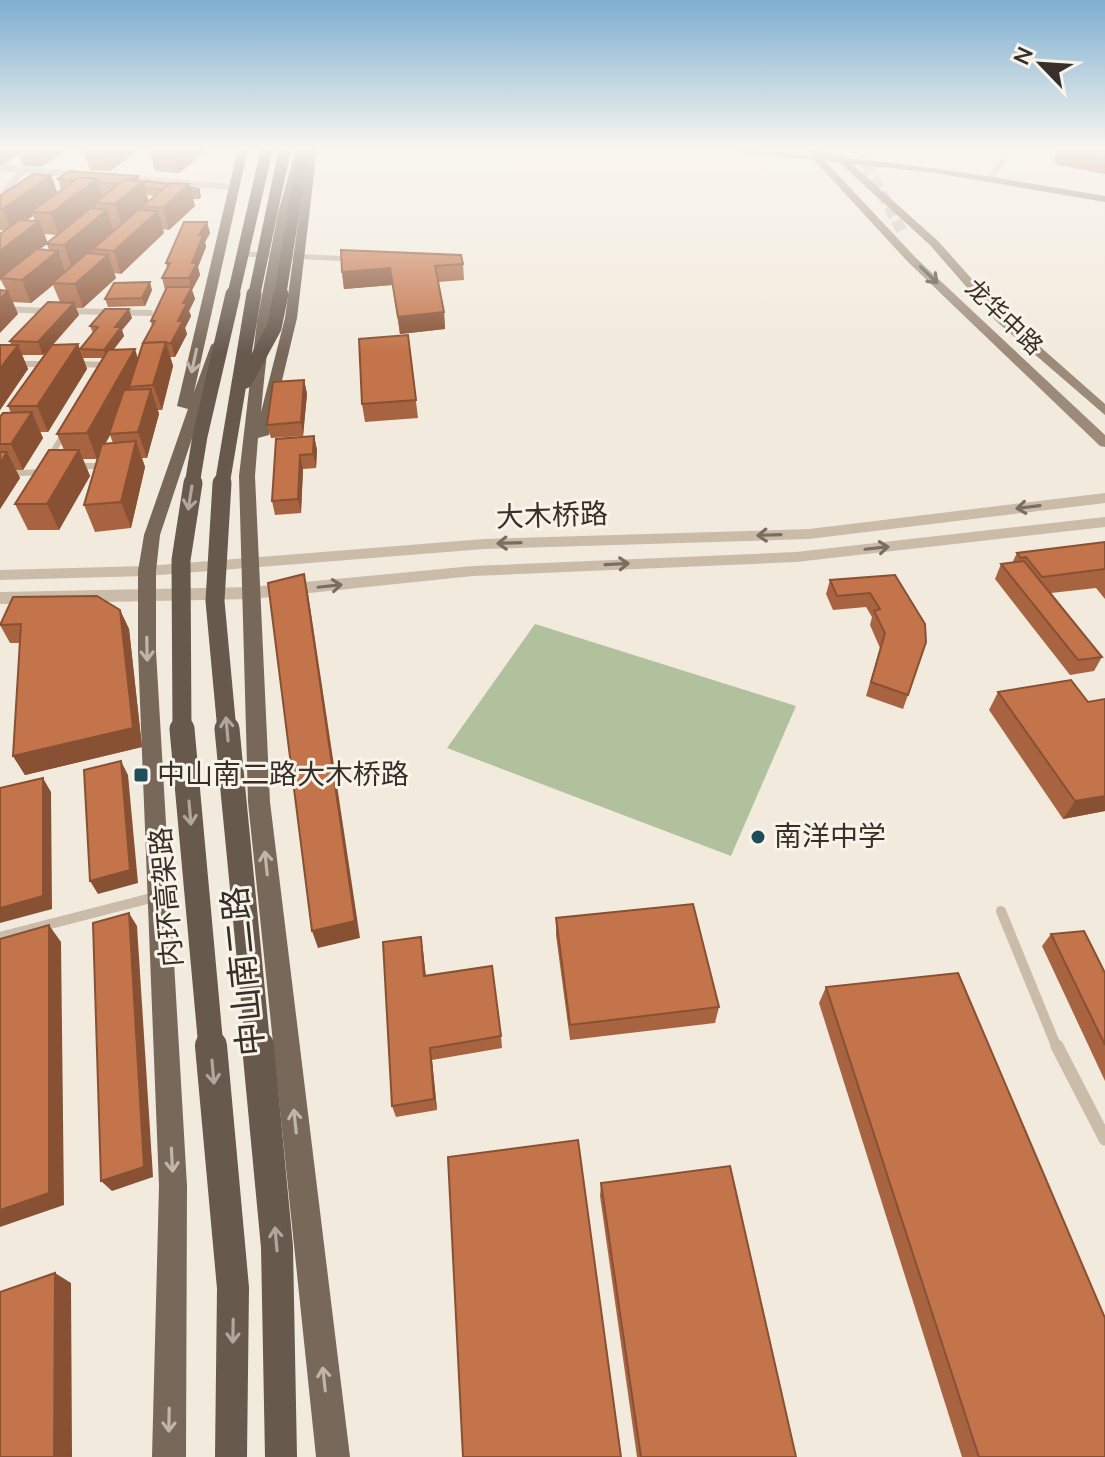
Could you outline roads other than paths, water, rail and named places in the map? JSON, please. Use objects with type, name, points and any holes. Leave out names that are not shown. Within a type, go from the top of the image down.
[{"type":"highway","points":[[206,409],[214,310],[237,217]]},
{"type":"highway","name":"内环高架路","points":[[231,1457],[233,1288],[181,723],[181,560],[206,409],[250,217]]},
{"type":"highway","points":[[280,217],[233,403],[215,542],[215,601],[277,1247],[281,1457]]},
{"type":"main road","points":[[169,1457],[173,1186],[147,651],[147,582],[152,535],[225,217]]},
{"type":"main road","points":[[152,535],[242,279],[252,217]]},
{"type":"main road","name":"中山南二路","points":[[283,217],[263,321],[247,476],[259,802],[333,1457]]},
{"type":"main road","name":"中山南二路","points":[[247,476],[261,441],[291,318],[305,217]]},
{"type":"main road","name":"龙华中路","points":[[874,217],[912,260],[1105,443]]},
{"type":"main road","name":"龙华中路","points":[[905,217],[934,243],[1000,318],[1105,411]]},
{"type":"main road","points":[[903,233],[984,312],[1048,359]]},
{"type":"street","name":"大木桥路","points":[[0,598],[147,582],[251,562],[484,544],[809,534],[1105,498]]},
{"type":"street","name":"大木桥路","points":[[0,575],[147,582],[252,593],[473,571],[796,557],[1105,522]]},
{"type":"lane","points":[[245,254],[362,259]]},
{"type":"lane","points":[[32,322],[55,300]]},
{"type":"lane","points":[[0,309],[150,313]]},
{"type":"lane","points":[[0,364],[118,365]]},
{"type":"lane","points":[[41,376],[49,364]]},
{"type":"lane","points":[[98,378],[106,365]]},
{"type":"lane","points":[[39,473],[73,419]]},
{"type":"lane","points":[[63,466],[114,466]]},
{"type":"lane","points":[[0,474],[51,470]]},
{"type":"lane","points":[[0,937],[159,896]]},
{"type":"lane","points":[[1001,911],[1067,1071],[1105,1139]]},
{"type":"tunnel","points":[[894,217],[903,233]]},
{"type":"place","name":"中山南二路大木桥路","points":[[141,775]]},
{"type":"place","name":"南洋中学","points":[[758,837]]}]
